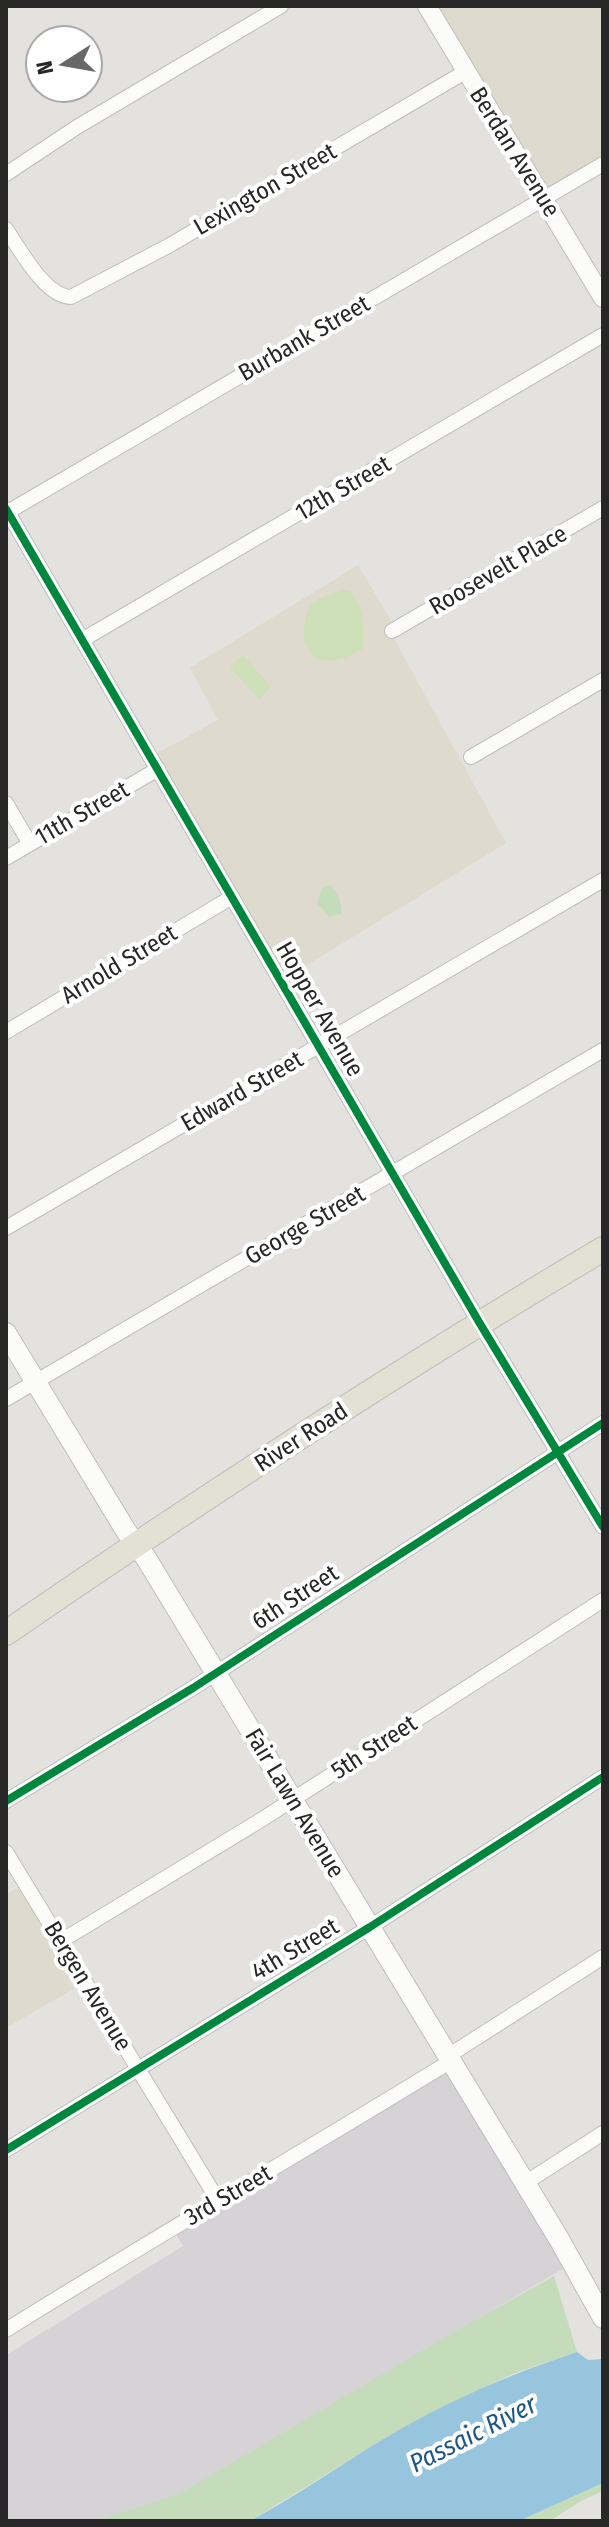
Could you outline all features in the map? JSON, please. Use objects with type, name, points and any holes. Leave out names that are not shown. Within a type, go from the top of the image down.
[{"type":"main road","name":"River Road","points":[[6,1633],[135,1544],[479,1322],[603,1249]]},
{"type":"main road","name":"Fair Lawn Avenue","points":[[6,1333],[450,2058],[602,2315]]},
{"type":"street","points":[[6,174],[77,127],[281,6]]},
{"type":"street","name":"Berdan Avenue","points":[[427,6],[603,298]]},
{"type":"street","name":"Lexington Street","points":[[6,229],[49,289],[62,297],[77,294],[170,245],[465,72]]},
{"type":"street","name":"Burbank Street","points":[[7,511],[603,164]]},
{"type":"street","name":"12th Street","points":[[82,640],[603,335]]},
{"type":"street","name":"Roosevelt Place","points":[[392,631],[603,508]]},
{"type":"street","name":"Hopper Avenue","points":[[7,511],[479,1322],[603,1527]]},
{"type":"street","points":[[471,757],[603,680]]},
{"type":"street","name":"11th Street","points":[[6,858],[158,769]]},
{"type":"street","points":[[6,803],[30,844]]},
{"type":"street","name":"Edward Street","points":[[6,1228],[603,880]]},
{"type":"street","name":"Arnold Street","points":[[6,1032],[232,897]]},
{"type":"street","name":"George Street","points":[[6,1399],[603,1050]]},
{"type":"street","name":"6th Street","points":[[6,1801],[145,1717],[603,1423]]},
{"type":"street","name":"5th Street","points":[[61,1941],[292,1799],[603,1600]]},
{"type":"street","name":"4th Street","points":[[6,2150],[370,1927],[603,1777]]},
{"type":"street","name":"Bergen Avenue","points":[[6,1852],[219,2202]]},
{"type":"street","name":"3rd Street","points":[[6,2330],[450,2058],[603,1957]]},
{"type":"street","points":[[525,2183],[603,2133]]},
{"type":"shaded area","points":[[427,6],[603,6],[603,164],[544,197]]},
{"type":"shaded area","points":[[358,565],[396,629],[391,633],[506,843],[281,981],[150,757],[218,720],[190,668]]},
{"type":"shaded area","points":[[25,1883],[85,1982],[6,2028],[6,1895]]},
{"type":"shaded area","points":[[451,2061],[573,2263],[179,2495],[96,2521],[6,2521],[6,2355],[183,2246],[172,2227]]},
{"type":"green space","points":[[343,590],[352,592],[361,612],[362,649],[341,659],[322,660],[309,651],[305,641],[307,614],[316,601]]},
{"type":"green space","points":[[243,655],[271,687],[259,699],[230,667]]},
{"type":"green space","points":[[330,885],[339,898],[341,914],[329,917],[317,903],[322,888]]},
{"type":"green space","points":[[554,2276],[577,2352],[515,2373],[451,2403],[387,2437],[250,2521],[96,2521],[179,2494]]},
{"type":"green space","points":[[603,2483],[603,2491],[550,2521],[519,2521]]},
{"type":"water","name":"Passaic River","points":[[577,2352],[588,2360],[603,2359],[603,2483],[519,2521],[250,2521],[387,2437],[456,2400]]},
{"type":"cycle path","points":[[6,509],[479,1322],[603,1527]]},
{"type":"cycle path","points":[[6,1801],[193,1688],[603,1423]]},
{"type":"cycle path","points":[[6,2150],[370,1927],[603,1777]]}]
